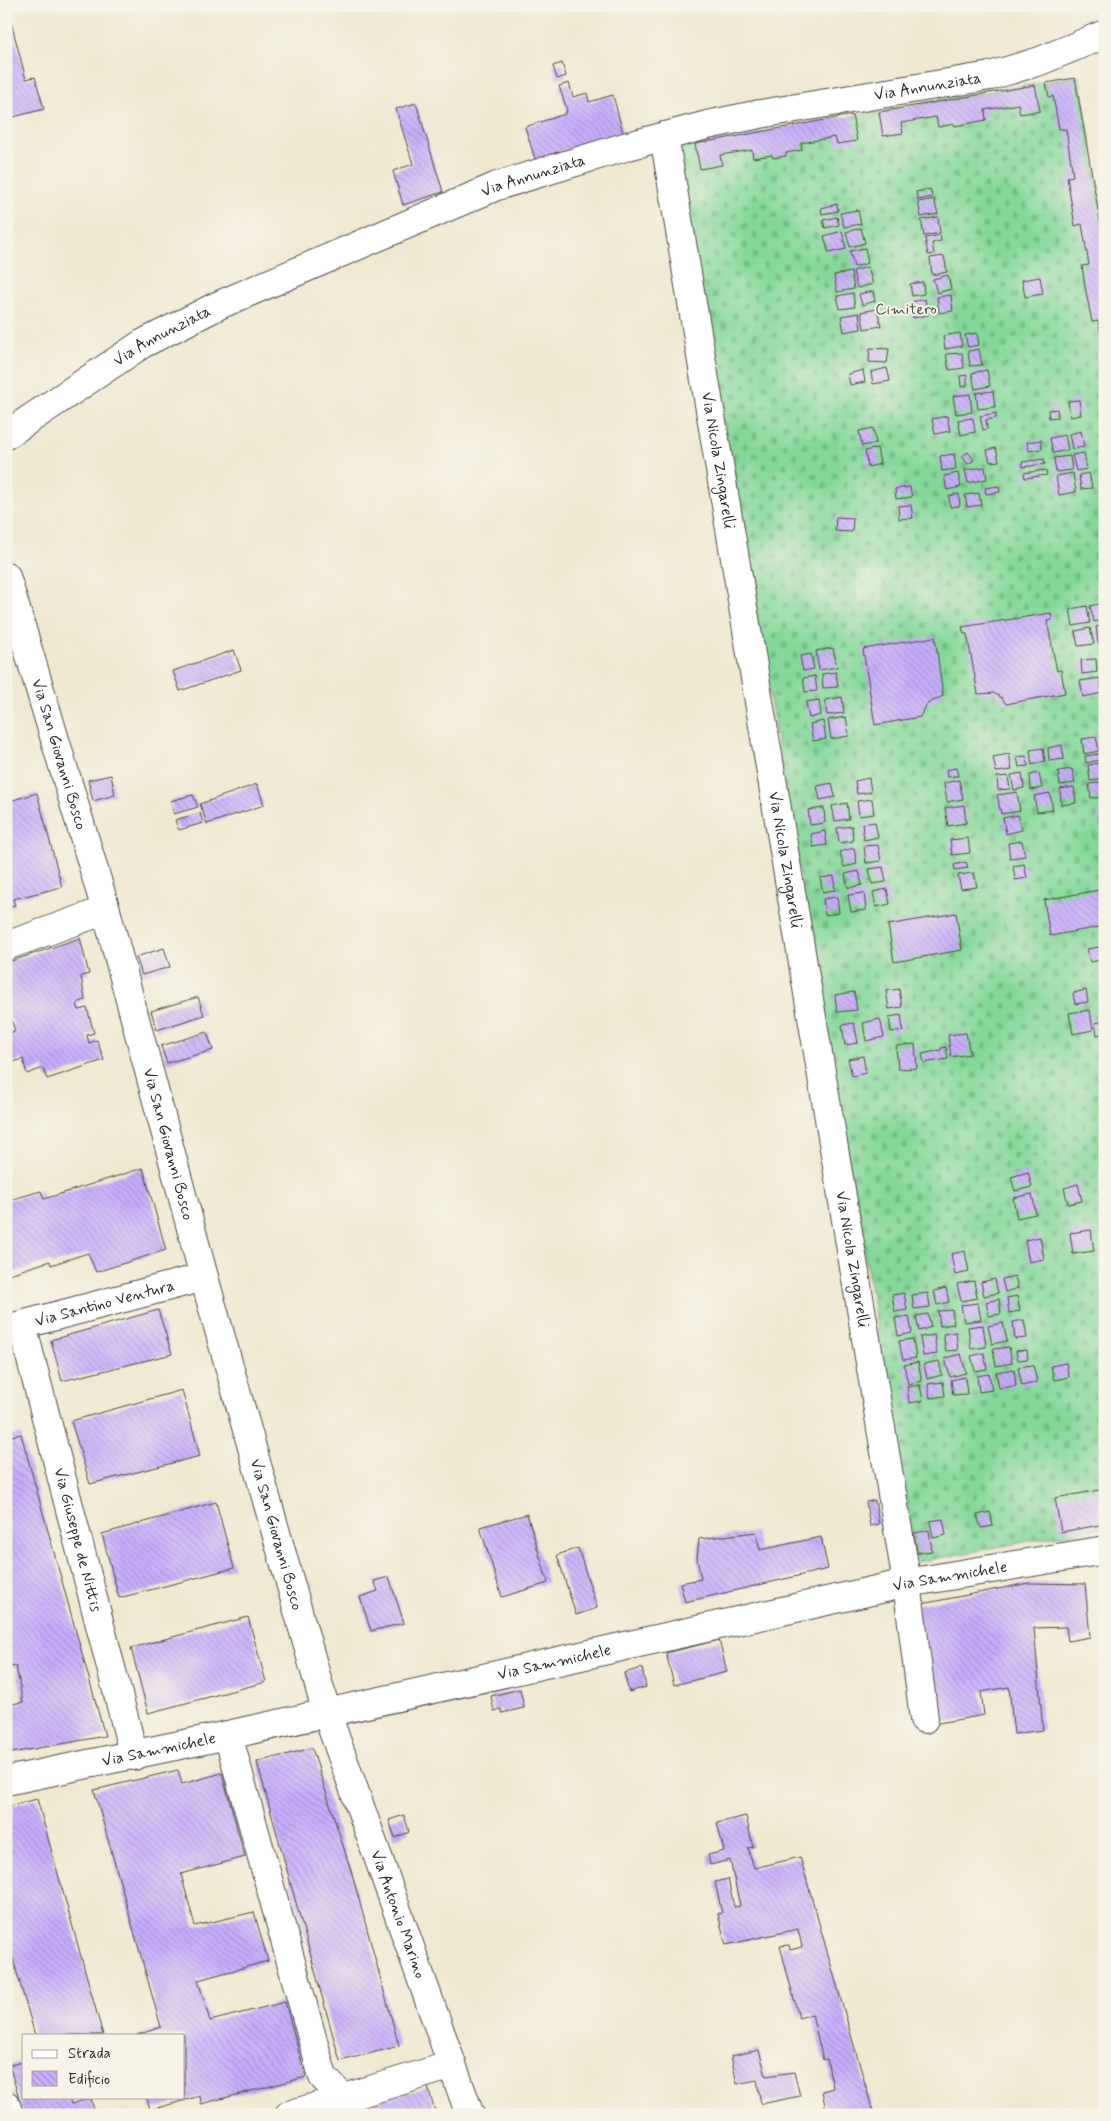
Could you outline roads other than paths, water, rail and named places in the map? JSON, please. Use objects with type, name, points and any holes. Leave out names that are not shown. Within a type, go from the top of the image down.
[{"type":"street","name":"Via Annunziata","points":[[6,435],[142,344],[219,305],[497,186],[664,136],[760,114],[990,76],[1040,61],[1105,34]]},
{"type":"street","name":"Via Nicola Zingarelli","points":[[664,136],[907,1583],[924,1719]]},
{"type":"street","name":"Via San Giovanni Bosco","points":[[6,576],[106,910],[204,1277],[326,1714]]},
{"type":"street","points":[[6,946],[106,910]]},
{"type":"street","name":"Via Santino Ventura","points":[[14,1327],[204,1277]]},
{"type":"street","name":"Via Giuseppe de Nittis","points":[[14,1327],[134,1756]]},
{"type":"street","name":"Via Sammichele","points":[[6,1781],[134,1756],[326,1714],[907,1583],[1105,1550]]},
{"type":"street","name":"Via Antonio Marino","points":[[326,1714],[470,2115]]},
{"type":"street","points":[[228,1735],[323,2077],[346,2106]]},
{"type":"street","points":[[289,2115],[346,2106],[452,2065]]},
{"type":"street","points":[[6,2105],[9,2115]]},
{"type":"park label","name":"Cimitero","points":[[906,309]]}]
